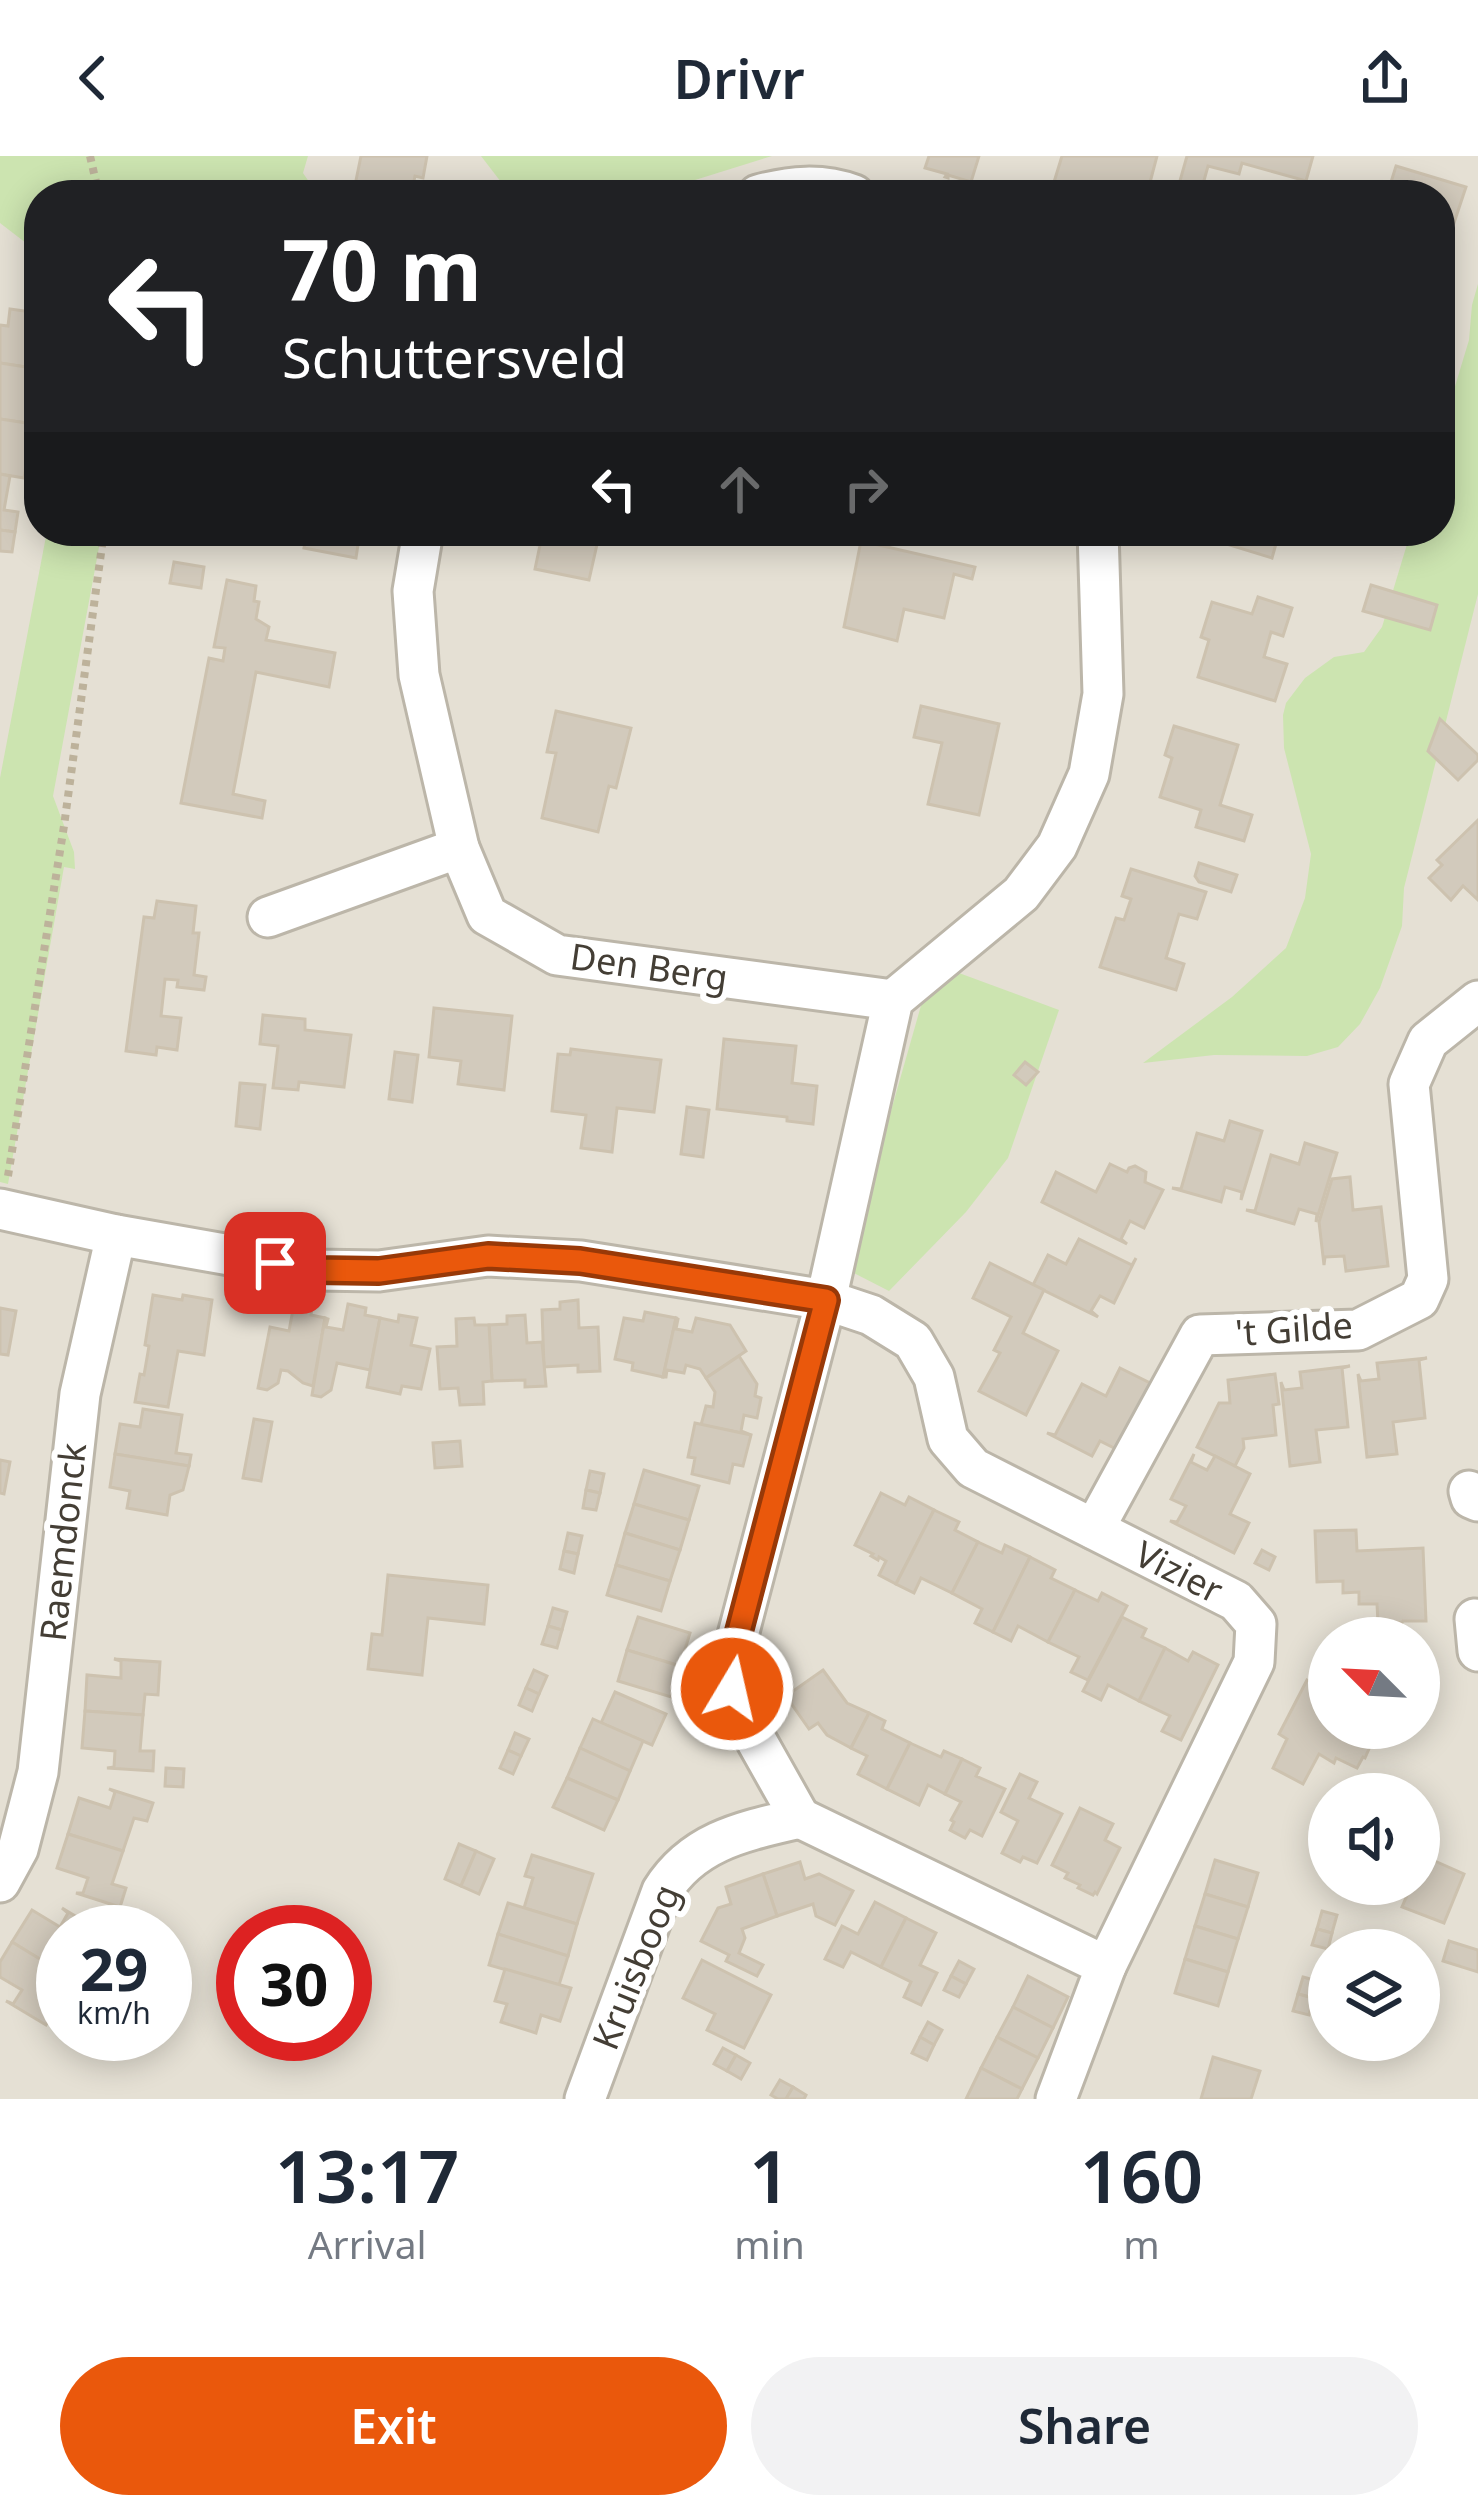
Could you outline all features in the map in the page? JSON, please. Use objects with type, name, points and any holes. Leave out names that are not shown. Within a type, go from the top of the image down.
[{"type":"street","name":"Den Berg","points":[[420,546],[413,591],[419,676],[459,848],[487,915],[556,955],[893,1000]]},
{"type":"street","points":[[1098,546],[1102,694],[1089,774],[1057,846],[1021,894],[893,1000],[826,1300],[732,1658],[732,1689],[800,1818],[1106,1966]]},
{"type":"street","points":[[268,917],[459,848]]},
{"type":"street","name":"'t Gilde","points":[[1094,1529],[1200,1335],[1358,1330],[1419,1299],[1428,1279],[1409,1084],[1428,1041],[1478,1001]]},
{"type":"street","name":"Vizier","points":[[1,1209],[314,1270],[379,1271],[488,1256],[580,1261],[826,1300],[871,1315],[913,1341],[934,1377],[948,1438],[974,1468],[1236,1601],[1256,1624],[1254,1662],[1106,1966],[1056,2099]]},
{"type":"street","name":"Raemdonck","points":[[6,1857],[38,1772],[80,1394],[116,1235]]},
{"type":"street","name":"Kruisboog","points":[[585,2099],[662,1891],[675,1870],[727,1838],[800,1818]]},
{"type":"path","points":[[80,156],[94,175]]},
{"type":"path","points":[[90,156],[95,180]]},
{"type":"path","points":[[1,1209],[61,849],[102,546]]},
{"type":"shaded area","points":[[0,156],[1478,156],[1478,2099],[0,2099]]},
{"type":"green space","points":[[0,156],[308,156],[303,173],[308,180],[24,180],[24,241],[0,223]]},
{"type":"green space","points":[[481,156],[772,156],[695,180],[499,180]]},
{"type":"green space","points":[[1478,284],[1478,594],[1404,888],[1402,926],[1380,988],[1360,1024],[1338,1047],[1307,1056],[1214,1055],[1143,1063],[1232,997],[1286,948],[1305,898],[1311,854],[1284,748],[1286,703],[1305,678],[1334,657],[1364,652],[1382,627],[1406,546],[1455,546],[1455,386],[1469,340]]},
{"type":"green space","points":[[44,546],[99,546],[53,796],[74,852],[75,869],[64,867],[8,1184],[0,1182],[0,778]]},
{"type":"green space","points":[[959,973],[1059,1010],[1008,1158],[966,1212],[889,1291],[846,1269],[922,1002]]},
{"type":"building","points":[[361,156],[427,156],[423,178],[356,180]]},
{"type":"building","points":[[929,156],[979,156],[972,180],[948,178],[925,168]]},
{"type":"building","points":[[1062,156],[1157,156],[1151,180],[1055,180]]},
{"type":"building","points":[[1187,156],[1313,156],[1306,180],[1242,163],[1239,174],[1208,166],[1204,180],[1180,180]]},
{"type":"building","points":[[1396,166],[1443,180],[1392,180]]},
{"type":"building","points":[[1455,184],[1466,187],[1455,220]]},
{"type":"building","points":[[10,309],[24,311],[24,367],[0,363],[0,325],[8,326]]},
{"type":"building","points":[[0,363],[24,367],[24,423],[0,419]]},
{"type":"building","points":[[0,419],[24,423],[24,478],[0,474]]},
{"type":"building","points":[[0,474],[10,476],[4,510],[18,512],[15,532],[0,530]]},
{"type":"building","points":[[0,530],[15,532],[12,552],[0,551]]},
{"type":"building","points":[[304,546],[358,546],[356,558]]},
{"type":"building","points":[[540,546],[597,546],[589,580],[535,569]]},
{"type":"building","points":[[860,546],[883,546],[975,567],[972,579],[954,574],[944,618],[904,609],[897,641],[844,627]]},
{"type":"building","points":[[1233,546],[1275,546],[1272,558]]},
{"type":"building","points":[[174,562],[204,567],[201,588],[170,583]]},
{"type":"building","points":[[227,580],[256,586],[256,619],[269,627],[266,640],[335,653],[329,687],[256,672],[233,794],[265,801],[262,818],[181,803],[209,658],[223,661],[225,648],[214,647]]},
{"type":"building","points":[[1371,585],[1437,605],[1430,630],[1363,611]]},
{"type":"building","points":[[1258,597],[1292,608],[1283,636],[1271,632],[1264,657],[1287,664],[1275,701],[1198,677],[1209,640],[1201,637],[1212,602],[1252,614]]},
{"type":"building","points":[[921,706],[999,724],[979,815],[928,804],[942,743],[914,737]]},
{"type":"building","points":[[556,711],[631,728],[616,788],[609,786],[598,832],[542,818],[556,753],[547,752]]},
{"type":"building","points":[[1440,719],[1478,755],[1458,780],[1428,751]]},
{"type":"building","points":[[1174,726],[1238,745],[1220,805],[1252,815],[1244,841],[1196,827],[1201,810],[1160,797],[1172,758],[1165,755]]},
{"type":"building","points":[[1478,820],[1478,900],[1463,886],[1451,900],[1429,878],[1442,865],[1437,860]]},
{"type":"building","points":[[1199,863],[1237,875],[1231,892],[1199,882],[1195,876]]},
{"type":"building","points":[[1131,869],[1206,892],[1197,919],[1179,914],[1166,958],[1184,964],[1176,990],[1100,967],[1116,918],[1124,920],[1131,899],[1122,896]]},
{"type":"building","points":[[157,901],[196,906],[193,933],[199,933],[194,975],[206,977],[204,990],[177,987],[178,980],[165,979],[161,1016],[181,1018],[177,1050],[157,1047],[156,1055],[126,1051],[144,917],[154,918]]},
{"type":"building","points":[[434,1008],[512,1016],[504,1090],[458,1084],[461,1061],[429,1057]]},
{"type":"building","points":[[263,1015],[305,1019],[305,1030],[351,1035],[344,1087],[299,1082],[298,1090],[273,1088],[278,1046],[260,1044]]},
{"type":"building","points":[[724,1039],[796,1046],[792,1083],[817,1086],[813,1124],[717,1109]]},
{"type":"building","points":[[571,1049],[661,1060],[654,1112],[617,1108],[612,1152],[581,1148],[586,1115],[552,1111],[558,1054],[570,1055]]},
{"type":"building","points":[[395,1052],[418,1055],[412,1102],[389,1099]]},
{"type":"building","points":[[1025,1062],[1038,1072],[1026,1085],[1014,1075]]},
{"type":"building","points":[[240,1083],[265,1085],[260,1129],[236,1126]]},
{"type":"building","points":[[687,1107],[709,1110],[703,1157],[681,1154]]},
{"type":"building","points":[[1230,1121],[1262,1131],[1241,1200],[1242,1192],[1225,1187],[1221,1202],[1172,1188],[1181,1189],[1197,1133],[1224,1141]]},
{"type":"building","points":[[1305,1143],[1337,1153],[1316,1222],[1317,1214],[1299,1209],[1294,1224],[1246,1210],[1255,1211],[1271,1155],[1299,1164]]},
{"type":"building","points":[[1110,1164],[1127,1172],[1135,1166],[1146,1172],[1145,1182],[1163,1190],[1144,1228],[1130,1221],[1121,1239],[1127,1244],[1042,1202],[1056,1172],[1096,1192]]},
{"type":"building","points":[[1350,1177],[1353,1210],[1381,1207],[1388,1266],[1346,1271],[1344,1256],[1325,1257],[1324,1265],[1319,1222],[1332,1179]]},
{"type":"building","points":[[1079,1239],[1132,1265],[1136,1258],[1114,1303],[1100,1296],[1091,1311],[1098,1317],[1033,1285],[1048,1255],[1066,1264]]},
{"type":"building","points":[[990,1263],[1044,1290],[1023,1333],[1058,1351],[1026,1415],[979,1391],[1000,1353],[994,1350],[1011,1317],[973,1298]]},
{"type":"building","points":[[153,1295],[212,1300],[204,1355],[178,1351],[168,1407],[135,1402],[149,1346],[145,1345]]},
{"type":"building","points":[[578,1300],[579,1328],[598,1327],[600,1371],[578,1372],[578,1365],[544,1367],[542,1310],[560,1309],[560,1302]]},
{"type":"building","points":[[294,1304],[312,1308],[311,1315],[325,1318],[313,1386],[281,1370],[278,1383],[267,1390],[258,1388],[270,1327],[289,1331]]},
{"type":"building","points":[[348,1304],[380,1318],[370,1370],[337,1363],[331,1390],[321,1397],[312,1395],[325,1318],[326,1327],[343,1330]]},
{"type":"building","points":[[0,1308],[16,1311],[8,1355],[0,1354]]},
{"type":"building","points":[[645,1312],[676,1318],[663,1377],[632,1370],[633,1363],[615,1359],[624,1318],[643,1321]]},
{"type":"building","points":[[399,1315],[417,1318],[411,1345],[430,1349],[421,1389],[402,1386],[400,1394],[367,1387],[380,1318],[398,1322]]},
{"type":"building","points":[[525,1315],[527,1343],[542,1342],[546,1386],[525,1387],[525,1380],[492,1381],[489,1325],[507,1324],[507,1316]]},
{"type":"building","points":[[474,1318],[475,1325],[489,1325],[492,1381],[483,1382],[484,1404],[460,1405],[458,1388],[440,1389],[437,1347],[457,1346],[456,1319]]},
{"type":"building","points":[[676,1318],[676,1329],[692,1332],[696,1318],[730,1325],[746,1351],[706,1378],[700,1369],[686,1365],[684,1373],[667,1370],[663,1377]]},
{"type":"building","points":[[739,1356],[757,1384],[755,1396],[761,1398],[757,1418],[744,1415],[741,1431],[751,1435],[701,1425],[706,1406],[713,1407],[715,1392],[706,1378]]},
{"type":"building","points":[[1427,1358],[1419,1360],[1425,1418],[1393,1422],[1397,1454],[1367,1457],[1358,1374],[1361,1381],[1379,1379],[1377,1363]]},
{"type":"building","points":[[1350,1366],[1342,1368],[1348,1427],[1316,1430],[1320,1462],[1290,1466],[1281,1382],[1284,1390],[1302,1388],[1300,1372]]},
{"type":"building","points":[[1120,1368],[1150,1383],[1114,1457],[1116,1449],[1100,1441],[1092,1456],[1047,1433],[1055,1435],[1082,1384],[1106,1396]]},
{"type":"building","points":[[1275,1374],[1276,1435],[1243,1439],[1235,1466],[1197,1447],[1219,1403],[1230,1403],[1228,1380]]},
{"type":"building","points":[[143,1409],[182,1415],[176,1453],[191,1455],[189,1466],[115,1454],[120,1424],[140,1427]]},
{"type":"building","points":[[254,1419],[272,1422],[261,1481],[243,1478]]},
{"type":"building","points":[[695,1423],[751,1435],[743,1466],[733,1464],[729,1483],[692,1474],[695,1458],[688,1457]]},
{"type":"building","points":[[460,1441],[462,1466],[435,1468],[433,1443]]},
{"type":"building","points":[[115,1454],[189,1466],[183,1490],[170,1495],[167,1515],[127,1508],[130,1491],[110,1487]]},
{"type":"building","points":[[1194,1454],[1191,1462],[1207,1470],[1215,1456],[1250,1474],[1230,1514],[1249,1523],[1234,1553],[1170,1521],[1177,1522],[1186,1506],[1171,1499]]},
{"type":"building","points":[[0,1460],[10,1462],[4,1494],[0,1493]]},
{"type":"building","points":[[644,1470],[699,1486],[689,1520],[634,1504]]},
{"type":"building","points":[[590,1471],[604,1474],[600,1493],[586,1490]]},
{"type":"building","points":[[586,1490],[600,1493],[596,1510],[583,1508]]},
{"type":"building","points":[[881,1493],[905,1505],[909,1497],[934,1510],[896,1584],[879,1575],[886,1561],[855,1545]]},
{"type":"building","points":[[634,1504],[689,1520],[680,1550],[625,1533]]},
{"type":"building","points":[[934,1510],[959,1522],[955,1530],[978,1542],[952,1593],[921,1578],[914,1593],[896,1584]]},
{"type":"building","points":[[1356,1530],[1357,1551],[1423,1548],[1426,1617],[1378,1617],[1377,1604],[1359,1604],[1359,1592],[1343,1593],[1343,1581],[1317,1582],[1315,1531]]},
{"type":"building","points":[[568,1533],[582,1536],[578,1554],[564,1551]]},
{"type":"building","points":[[625,1533],[680,1550],[670,1581],[616,1565]]},
{"type":"building","points":[[978,1542],[1002,1553],[1005,1545],[1030,1557],[993,1632],[975,1623],[982,1609],[952,1593]]},
{"type":"building","points":[[1262,1550],[1275,1557],[1269,1570],[1255,1563]]},
{"type":"building","points":[[564,1551],[578,1554],[574,1573],[560,1569]]},
{"type":"building","points":[[1030,1557],[1055,1570],[1051,1578],[1075,1590],[1048,1642],[1018,1626],[1011,1641],[993,1632]]},
{"type":"building","points":[[616,1565],[670,1581],[661,1611],[607,1595]]},
{"type":"building","points":[[388,1575],[488,1585],[484,1624],[428,1618],[422,1675],[368,1669],[372,1634],[382,1635]]},
{"type":"building","points":[[1075,1590],[1098,1601],[1102,1593],[1127,1606],[1088,1680],[1071,1672],[1079,1657],[1048,1642]]},
{"type":"building","points":[[553,1608],[567,1612],[562,1630],[548,1626]]},
{"type":"building","points":[[638,1617],[690,1633],[680,1666],[627,1650]]},
{"type":"building","points":[[1122,1617],[1146,1629],[1142,1637],[1165,1648],[1139,1701],[1108,1685],[1101,1700],[1083,1691]]},
{"type":"building","points":[[548,1626],[562,1630],[557,1648],[542,1644]]},
{"type":"building","points":[[1165,1648],[1188,1661],[1193,1652],[1218,1665],[1181,1740],[1162,1731],[1170,1716],[1139,1701]]},
{"type":"building","points":[[627,1650],[680,1666],[671,1697],[618,1681]]},
{"type":"building","points":[[114,1659],[160,1662],[158,1695],[145,1694],[143,1715],[85,1711],[87,1675],[121,1678],[121,1661]]},
{"type":"building","points":[[534,1670],[547,1676],[539,1694],[526,1688]]},
{"type":"building","points":[[823,1670],[847,1703],[869,1713],[851,1748],[827,1735],[818,1723],[809,1729],[786,1696]]},
{"type":"building","points":[[1307,1680],[1308,1749],[1369,1749],[1357,1768],[1319,1754],[1303,1784],[1273,1768],[1287,1739],[1279,1734]]},
{"type":"building","points":[[526,1688],[539,1694],[532,1711],[519,1705]]},
{"type":"building","points":[[615,1692],[666,1714],[652,1745],[601,1723]]},
{"type":"building","points":[[85,1711],[143,1715],[140,1751],[154,1751],[153,1771],[107,1768],[114,1767],[115,1751],[82,1748]]},
{"type":"building","points":[[869,1713],[885,1721],[882,1729],[910,1743],[887,1789],[858,1774],[867,1756],[851,1748]]},
{"type":"building","points":[[593,1719],[643,1741],[630,1771],[580,1748]]},
{"type":"building","points":[[515,1733],[529,1739],[521,1756],[508,1750]]},
{"type":"building","points":[[910,1743],[941,1757],[944,1751],[962,1759],[945,1794],[928,1785],[919,1805],[887,1789]]},
{"type":"building","points":[[580,1748],[630,1771],[618,1800],[567,1778]]},
{"type":"building","points":[[508,1750],[521,1756],[513,1774],[500,1768]]},
{"type":"building","points":[[962,1759],[980,1768],[976,1776],[1005,1789],[982,1836],[970,1830],[965,1838],[950,1830],[961,1802],[945,1794]]},
{"type":"building","points":[[166,1768],[184,1769],[183,1787],[165,1786]]},
{"type":"building","points":[[1020,1774],[1037,1782],[1029,1798],[1062,1814],[1037,1863],[1023,1857],[1020,1862],[1002,1853],[1018,1821],[1001,1812]]},
{"type":"building","points":[[567,1778],[618,1800],[604,1830],[553,1807]]},
{"type":"building","points":[[109,1789],[153,1803],[147,1821],[134,1818],[123,1851],[68,1834],[79,1798],[110,1808],[115,1792]]},
{"type":"building","points":[[1080,1808],[1113,1824],[1105,1840],[1120,1848],[1093,1895],[1052,1865]]},
{"type":"building","points":[[68,1834],[123,1851],[112,1884],[126,1888],[121,1905],[76,1893],[83,1893],[88,1878],[57,1868]]},
{"type":"building","points":[[459,1844],[476,1851],[461,1886],[445,1879]]},
{"type":"building","points":[[476,1851],[494,1859],[479,1894],[461,1886]]},
{"type":"building","points":[[532,1855],[593,1874],[577,1924],[524,1908],[533,1878],[525,1876]]},
{"type":"building","points":[[1215,1860],[1258,1873],[1248,1907],[1205,1894]]},
{"type":"building","points":[[800,1862],[805,1879],[819,1874],[853,1891],[835,1925],[816,1916],[813,1904],[777,1916],[763,1874]]},
{"type":"building","points":[[1440,1863],[1464,1874],[1444,1923],[1402,1907],[1440,1905]]},
{"type":"building","points":[[763,1874],[777,1916],[742,1929],[745,1938],[739,1953],[763,1965],[757,1976],[726,1961],[729,1955],[701,1941],[718,1908],[731,1904],[726,1887]]},
{"type":"building","points":[[1205,1894],[1248,1907],[1238,1939],[1195,1926]]},
{"type":"building","points":[[875,1902],[906,1918],[881,1967],[851,1952],[843,1967],[825,1959],[842,1926],[858,1934]]},
{"type":"building","points":[[508,1903],[577,1924],[568,1956],[498,1934]]},
{"type":"building","points":[[32,1910],[36,1912],[36,1957],[12,1942]]},
{"type":"building","points":[[1322,1911],[1337,1915],[1333,1929],[1317,1929]]},
{"type":"building","points":[[906,1918],[936,1933],[920,1965],[937,1973],[921,2005],[904,1997],[911,1982],[881,1967]]},
{"type":"building","points":[[1195,1926],[1238,1939],[1228,1972],[1185,1959]]},
{"type":"building","points":[[498,1934],[568,1956],[559,1985],[489,1965]]},
{"type":"building","points":[[1449,1941],[1478,1950],[1478,1972],[1443,1961]]},
{"type":"building","points":[[12,1942],[36,1957],[36,2019],[6,2001],[13,2004],[22,1990],[0,1977],[0,1962]]},
{"type":"building","points":[[1185,1959],[1228,1972],[1218,2006],[1175,1993]]},
{"type":"building","points":[[702,1960],[771,1995],[744,2048],[707,2030],[715,2014],[683,1998]]},
{"type":"building","points":[[959,1961],[974,1969],[966,1984],[951,1976]]},
{"type":"building","points":[[505,1969],[571,1988],[560,2021],[541,2015],[536,2033],[501,2022],[507,2004],[495,2001]]},
{"type":"building","points":[[951,1976],[966,1984],[959,1997],[944,1990]]},
{"type":"building","points":[[1028,1976],[1068,1997],[1053,2028],[1013,2007]]},
{"type":"building","points":[[1303,1977],[1308,1978],[1308,1997],[1298,1994]]},
{"type":"building","points":[[1298,1994],[1308,1997],[1308,2015],[1293,2011]]},
{"type":"building","points":[[1013,2007],[1053,2028],[1038,2058],[997,2037]]},
{"type":"building","points":[[928,2022],[942,2030],[934,2045],[920,2037]]},
{"type":"building","points":[[920,2037],[934,2045],[927,2060],[912,2053]]},
{"type":"building","points":[[997,2037],[1038,2058],[1022,2089],[981,2068]]},
{"type":"building","points":[[723,2048],[736,2055],[727,2071],[714,2064]]},
{"type":"building","points":[[736,2055],[750,2063],[741,2079],[727,2071]]},
{"type":"building","points":[[1213,2057],[1260,2071],[1251,2099],[1201,2099]]},
{"type":"building","points":[[981,2068],[1022,2089],[1017,2099],[966,2099]]},
{"type":"building","points":[[780,2080],[793,2087],[786,2099],[771,2095]]},
{"type":"building","points":[[793,2087],[806,2095],[804,2099],[786,2099]]},
{"type":"route","points":[[275,1263],[314,1270],[379,1271],[488,1256],[580,1261],[826,1300],[732,1658],[732,1689]]}]
